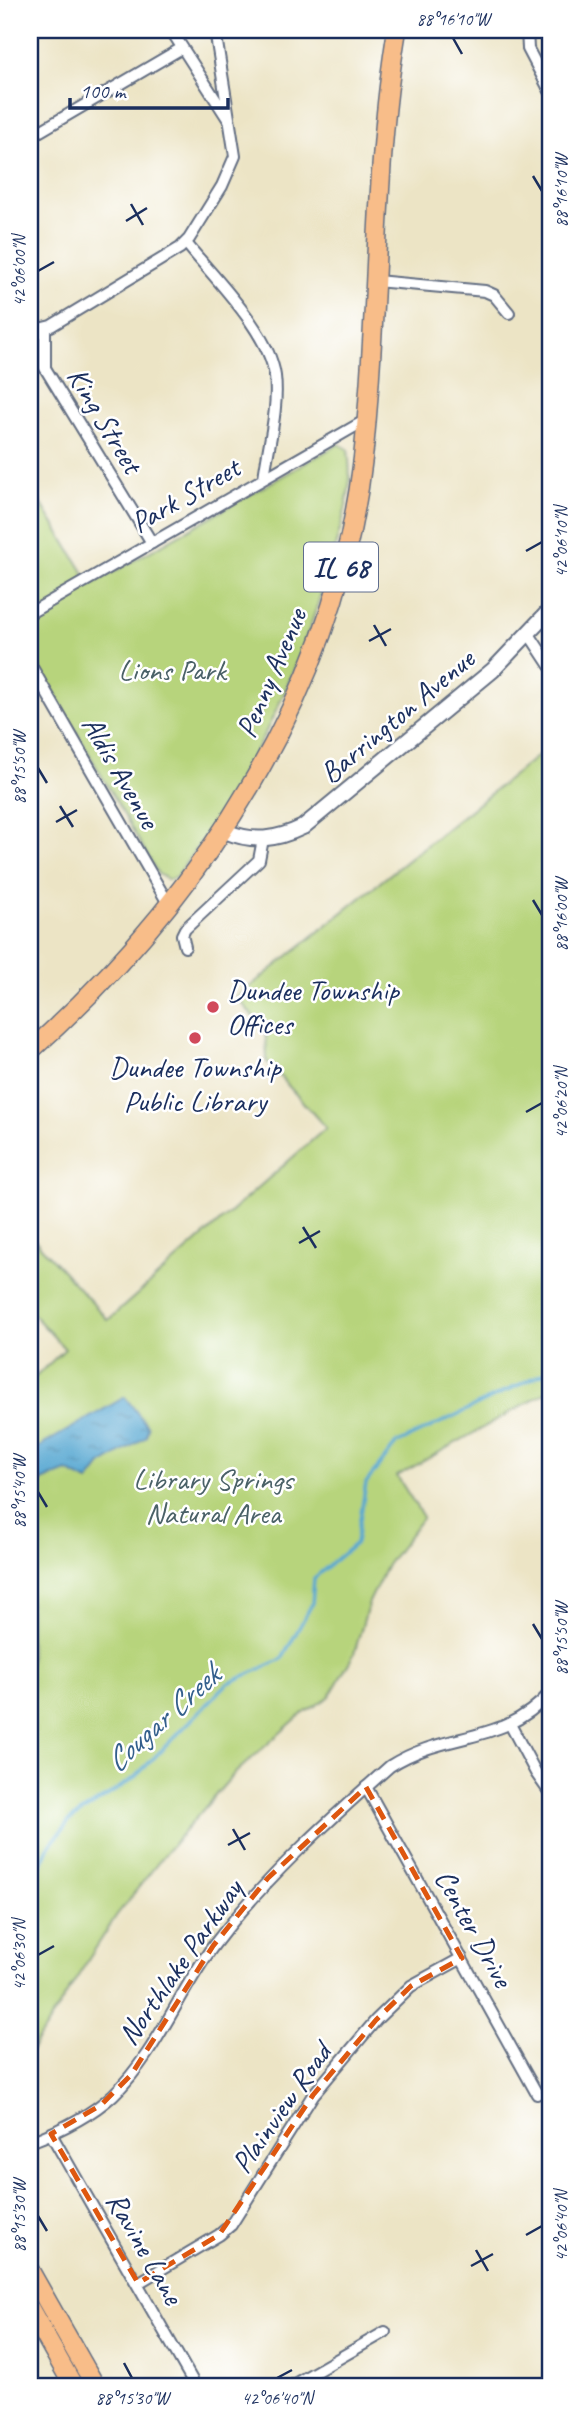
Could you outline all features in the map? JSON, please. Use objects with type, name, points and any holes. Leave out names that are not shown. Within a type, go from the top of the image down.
[{"type":"main road","name":"Penny Avenue","points":[[30,1051],[113,971],[170,905],[225,831],[285,720],[321,634],[352,520],[366,420],[389,90],[397,30]]},
{"type":"main road","points":[[30,2271],[96,2387]]},
{"type":"main road","points":[[30,2309],[74,2387]]},
{"type":"street","points":[[171,30],[231,124]]},
{"type":"street","points":[[30,331],[44,329],[186,243],[231,169],[235,152],[215,30]]},
{"type":"street","points":[[527,30],[528,49],[550,91]]},
{"type":"street","points":[[30,137],[182,48]]},
{"type":"street","points":[[186,243],[254,329],[272,364],[275,396],[264,478]]},
{"type":"street","points":[[376,281],[488,292],[509,313]]},
{"type":"street","name":"King Street","points":[[44,329],[45,368],[152,543]]},
{"type":"street","name":"Park Street","points":[[30,613],[366,420]]},
{"type":"street","name":"Barrington Avenue","points":[[225,831],[246,839],[263,839],[284,836],[312,821],[493,670],[550,610]]},
{"type":"street","points":[[529,634],[550,666]]},
{"type":"street","name":"Aldis Avenue","points":[[30,664],[170,905]]},
{"type":"street","points":[[185,947],[184,931],[257,862],[263,839]]},
{"type":"street","points":[[550,1693],[531,1713],[511,1726],[550,1793]]},
{"type":"street","name":"Northlake Parkway","points":[[30,2143],[101,2105],[131,2075],[213,1946],[268,1878],[366,1787],[407,1755],[511,1726]]},
{"type":"street","name":"Center Drive","points":[[366,1787],[537,2094]]},
{"type":"street","name":"Plainview Road","points":[[138,2283],[219,2235],[231,2225],[313,2095],[376,2020],[411,1986],[463,1958]]},
{"type":"street","name":"Ravine Lane","points":[[51,2134],[196,2387]]},
{"type":"street","points":[[289,2387],[385,2332]]},
{"type":"highlighted area","points":[[366,1787],[462,1958],[411,1986],[376,2020],[313,2095],[219,2235],[138,2283],[51,2134],[101,2105],[131,2075],[213,1946],[268,1878]]},
{"type":"green space","name":"Lions Park","points":[[339,444],[348,449],[348,497],[301,652],[285,692],[247,768],[176,877],[169,880],[158,874],[30,651],[30,485],[91,585]]},
{"type":"green space","name":"Library Springs Natural Area","points":[[550,746],[550,1390],[397,1476],[423,1517],[387,1565],[369,1602],[354,1654],[329,1697],[298,1717],[233,1775],[169,1849],[116,1916],[30,2052],[30,1382],[65,1349],[30,1311],[30,1235],[108,1320],[326,1128],[267,1062],[266,1032],[237,997]]},
{"type":"water","points":[[125,1397],[148,1427],[146,1437],[101,1465],[88,1482],[67,1471],[42,1481],[35,1499],[30,1495],[30,1452]]},
{"type":"waterway","name":"Cougar Creek","points":[[30,1890],[48,1848],[70,1820],[134,1778],[227,1684],[282,1659],[312,1604],[314,1578],[356,1543],[366,1483],[396,1444],[550,1370]]},
{"type":"place","name":"Dundee Township Offices","points":[[213,1007]]},
{"type":"place","name":"Dundee Township Public Library","points":[[195,1038]]}]
